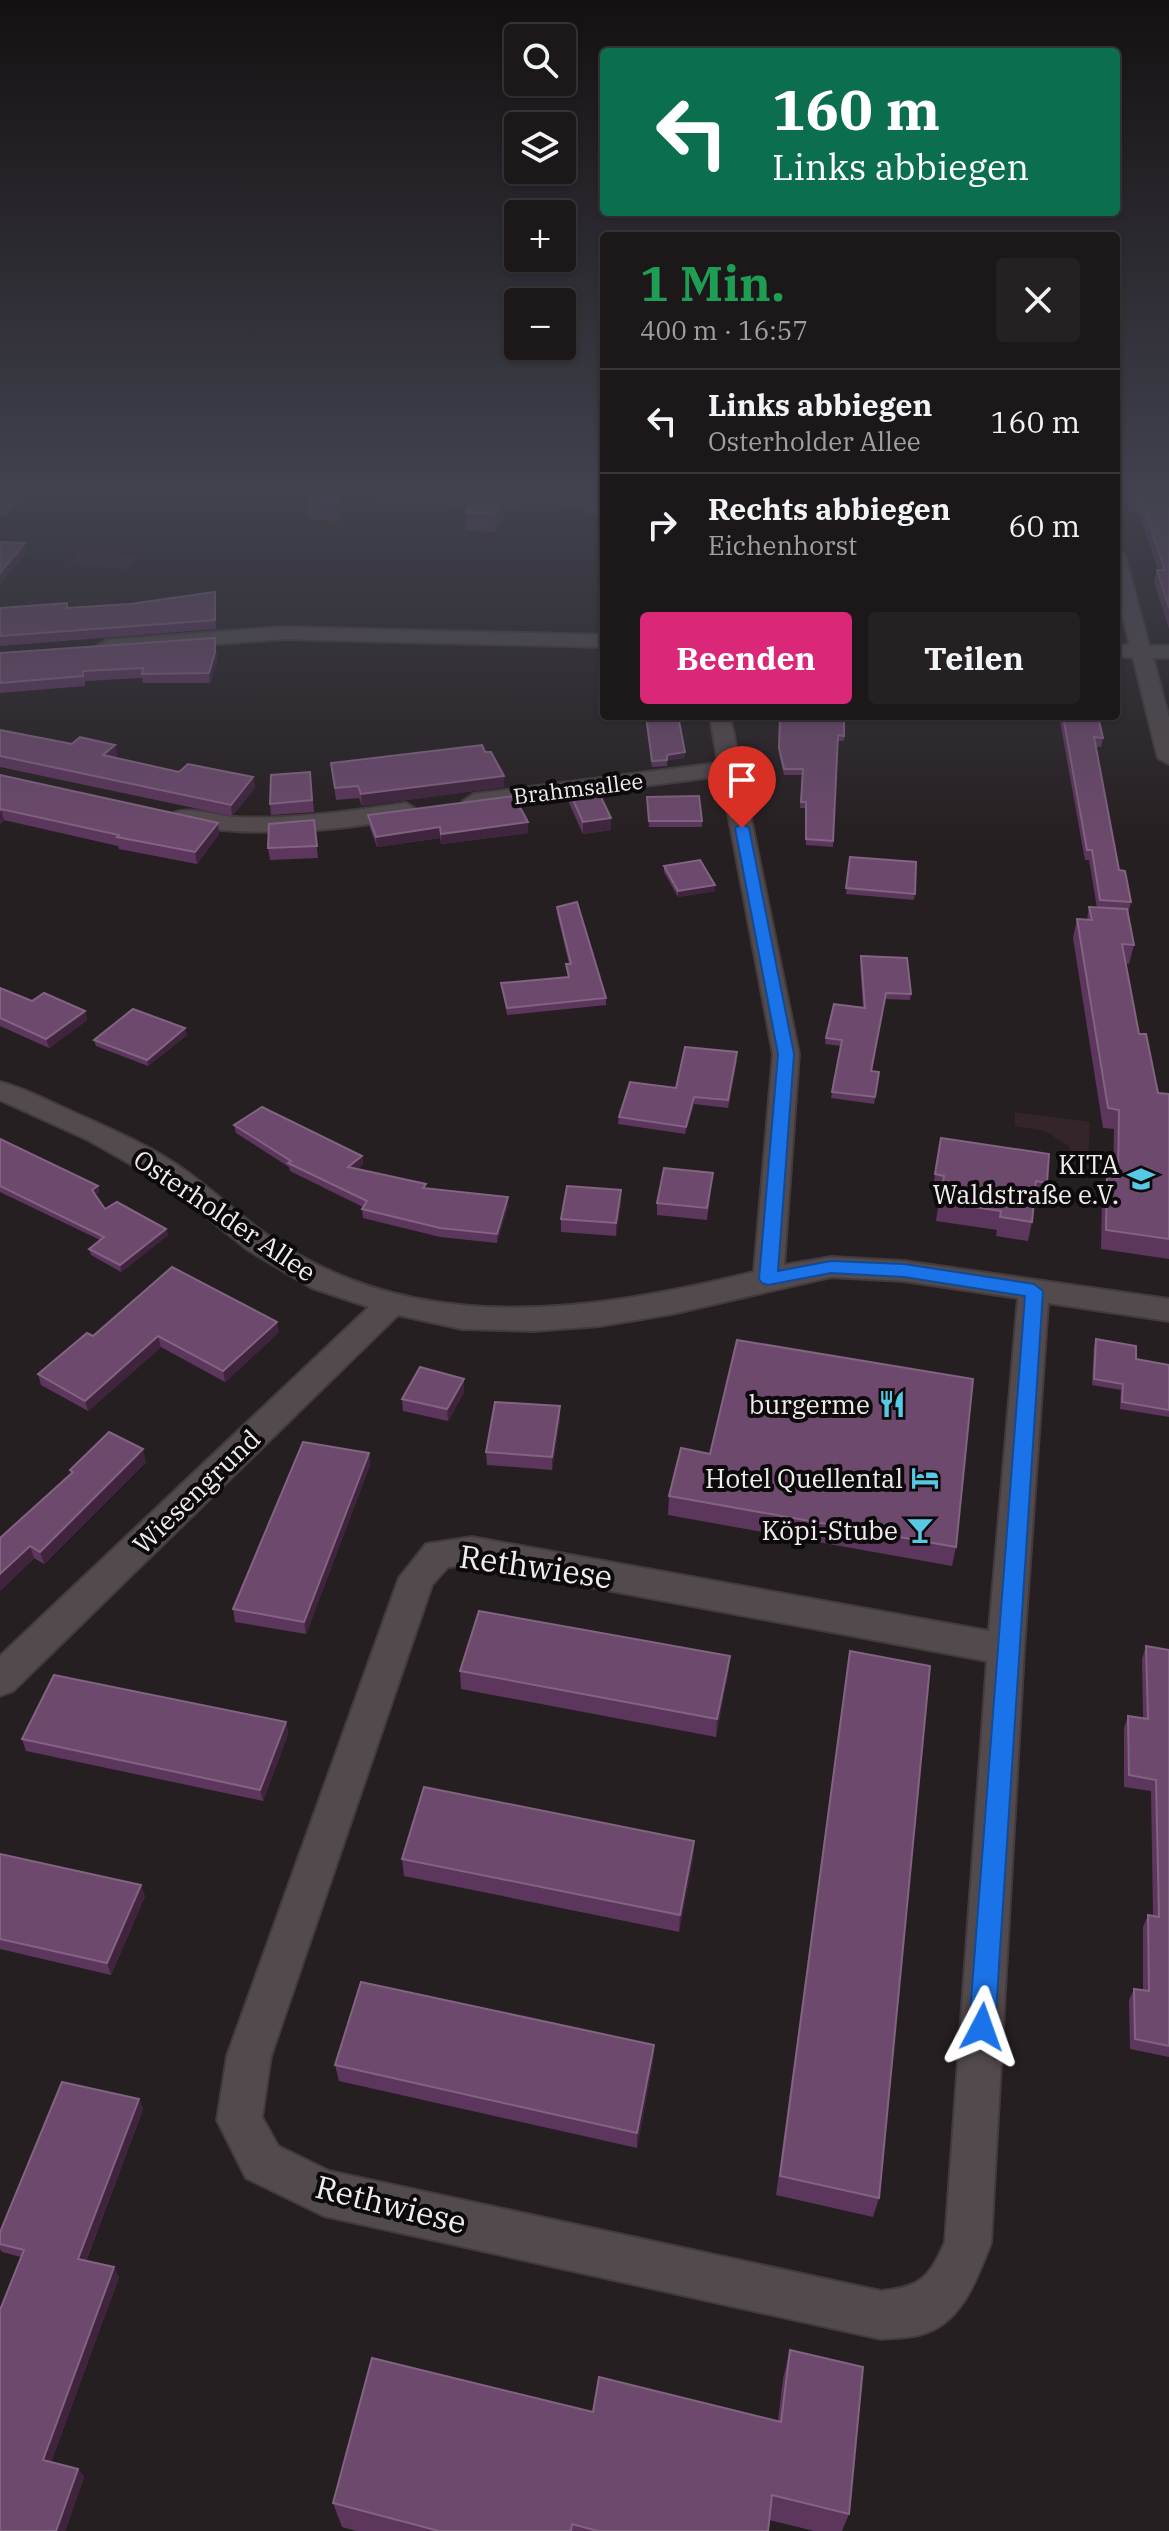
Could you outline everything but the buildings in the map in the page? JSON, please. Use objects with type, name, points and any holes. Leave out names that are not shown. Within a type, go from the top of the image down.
[{"type":"street","points":[[1131,609],[1169,758]]},
{"type":"street","points":[[80,649],[284,633],[600,641]]},
{"type":"street","points":[[1120,651],[1169,652]]},
{"type":"street","points":[[721,720],[786,1054],[768,1279]]},
{"type":"street","name":"Brahmsallee","points":[[153,811],[232,826],[289,825],[730,768]]},
{"type":"street","name":"Osterholder Allee","points":[[0,1090],[98,1134],[174,1176],[258,1243],[323,1281],[392,1303],[462,1318],[533,1320],[600,1315],[672,1303],[831,1267],[904,1271],[1169,1310]]},
{"type":"street","name":"Rethwiese","points":[[1006,1649],[472,1551],[438,1554],[417,1578],[249,2056],[239,2120],[262,2162],[324,2193],[881,2315],[920,2311],[950,2284],[968,2243],[1006,1649],[1034,1291]]},
{"type":"street","name":"Wiesengrund","points":[[0,1680],[392,1303]]},
{"type":"shaded area","points":[[1015,1112],[1090,1122],[1088,1159],[1075,1157],[1068,1146],[1045,1131],[1015,1126]]},
{"type":"place","name":"KITA Waldstraße e.V.","points":[[1141,1179]]},
{"type":"place","name":"burgerme","points":[[892,1404]]},
{"type":"place","name":"Hotel Quellental","points":[[925,1478]]},
{"type":"place","name":"Köpi-Stube","points":[[920,1530]]},
{"type":"route","points":[[742,828],[786,1054],[768,1279],[831,1267],[904,1271],[1034,1291],[1006,1649],[982,2027]]}]
